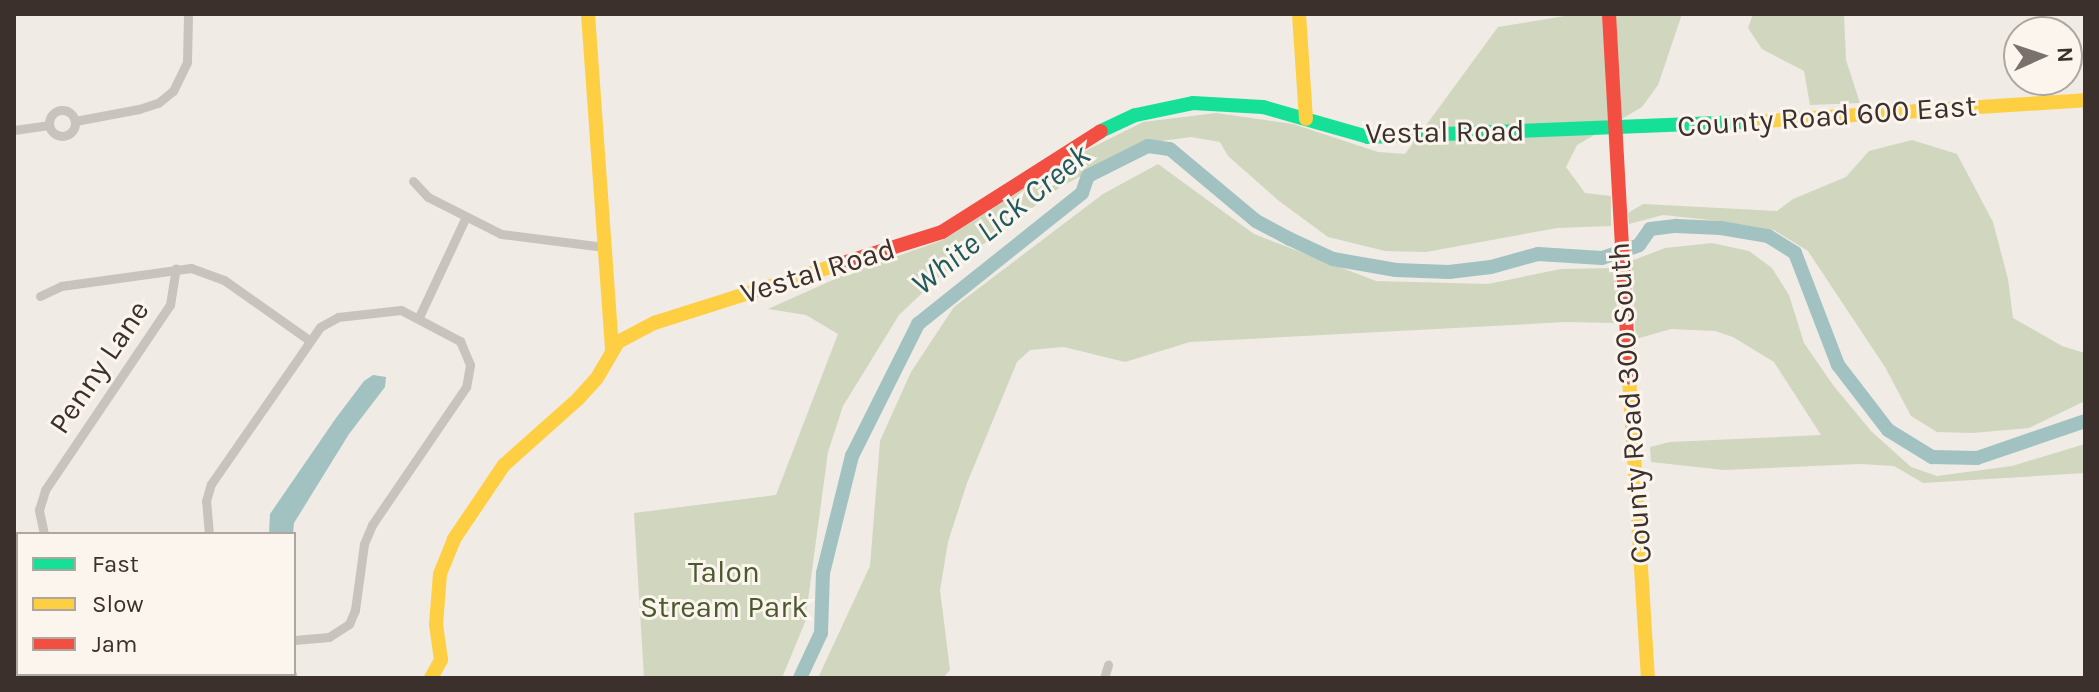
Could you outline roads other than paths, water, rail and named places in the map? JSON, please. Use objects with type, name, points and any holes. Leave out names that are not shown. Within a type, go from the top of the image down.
[{"type":"street","points":[[75,121],[139,109],[158,103],[173,91],[187,62],[188,14]]},
{"type":"street","points":[[588,14],[612,351]]},
{"type":"street","points":[[1299,14],[1306,119]]},
{"type":"street","name":"County Road 300 South","points":[[1609,14],[1618,213],[1648,678]]},
{"type":"street","name":"County Road 600 East","points":[[1616,127],[2085,100]]},
{"type":"street","name":"Vestal Road","points":[[431,678],[441,660],[437,640],[438,585],[442,563],[466,520],[504,465],[578,399],[597,378],[612,351],[625,336],[654,323],[942,232],[1087,138],[1136,115],[1193,103],[1225,103],[1263,107],[1368,137],[1616,127]]},
{"type":"street","points":[[59,110],[68,112],[75,121],[72,132],[63,136],[55,134],[49,125],[51,116],[59,110]]},
{"type":"street","points":[[14,130],[49,125]]},
{"type":"street","points":[[413,181],[428,197],[465,219],[510,237],[604,247]]},
{"type":"street","points":[[419,317],[465,219]]},
{"type":"street","points":[[40,296],[61,286],[176,268],[205,271],[224,280],[309,340]]},
{"type":"street","name":"Penny Lane","points":[[44,532],[39,510],[45,490],[170,305],[176,268]]},
{"type":"street","points":[[209,532],[206,501],[211,484],[320,327],[338,317],[393,310],[419,317],[455,336],[464,347],[470,365],[466,387],[372,525],[364,544],[355,610],[349,624],[329,637],[296,640]]},
{"type":"street","name":"Vestal Road","points":[[438,618],[448,653],[444,678]]},
{"type":"street","points":[[1104,678],[1108,665]]},
{"type":"water","points":[[373,375],[386,377],[385,387],[349,434],[294,523],[293,532],[269,532],[270,514],[364,381]]},
{"type":"waterway","name":"White Lick Creek","points":[[800,678],[821,633],[823,573],[852,456],[918,324],[1082,193],[1088,176],[1148,146],[1170,149],[1256,221],[1290,239],[1333,259],[1396,270],[1449,272],[1491,267],[1538,254],[1602,258],[1639,245],[1650,229],[1676,226],[1721,228],[1768,236],[1795,253],[1838,365],[1888,430],[1932,457],[1977,458],[2085,421]]},
{"type":"park label","name":"Talon Stream Park","points":[[724,589]]}]
